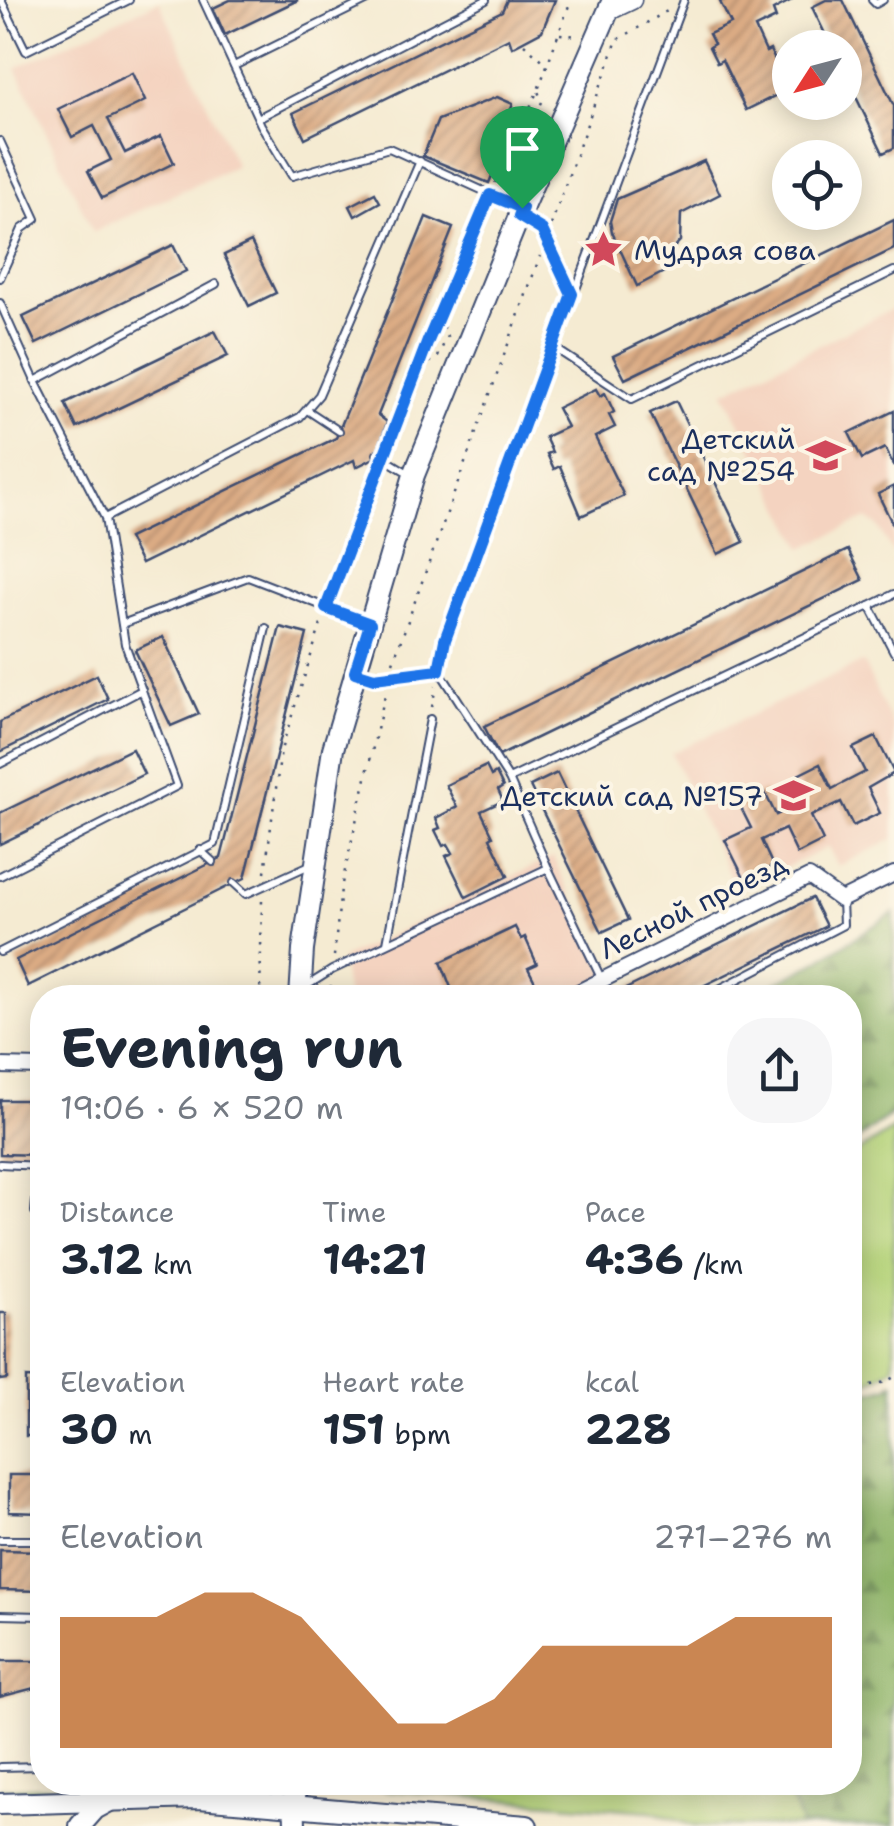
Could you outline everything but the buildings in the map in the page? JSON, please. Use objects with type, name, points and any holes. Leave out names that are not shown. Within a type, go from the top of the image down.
[{"type":"main road","points":[[301,985],[333,749],[414,476],[520,212],[611,6]]},
{"type":"main road","points":[[0,1804],[257,1795]]},
{"type":"main road","points":[[295,1795],[295,1826]]},
{"type":"main road","points":[[309,1795],[527,1826]]},
{"type":"main road","points":[[80,1826],[95,1809],[109,1801]]},
{"type":"street","points":[[611,6],[632,0]]},
{"type":"street","points":[[842,900],[894,874]]},
{"type":"street","name":"Лесной проезд","points":[[592,985],[809,877],[842,900]]},
{"type":"street","points":[[0,1066],[30,1067]]},
{"type":"lane","points":[[2,0],[4,13],[26,51],[129,0]]},
{"type":"lane","points":[[202,0],[258,118],[292,176],[389,148],[420,161],[490,195],[542,230],[572,294]]},
{"type":"lane","points":[[234,66],[368,0]]},
{"type":"lane","points":[[258,118],[486,0]]},
{"type":"lane","points":[[872,0],[876,4],[883,0]]},
{"type":"lane","points":[[602,980],[509,779],[439,670],[445,640],[684,1]]},
{"type":"lane","points":[[0,141],[36,219],[22,229],[4,259],[0,278]]},
{"type":"lane","points":[[106,518],[300,417],[319,395],[420,161]]},
{"type":"lane","points":[[553,346],[632,399],[894,271]]},
{"type":"lane","points":[[35,381],[216,284]]},
{"type":"lane","points":[[0,303],[35,381],[106,518],[125,644],[177,786],[0,876]]},
{"type":"lane","points":[[306,410],[338,431]]},
{"type":"lane","points":[[380,456],[414,476]]},
{"type":"lane","points":[[122,624],[248,577],[370,624]]},
{"type":"lane","points":[[509,779],[894,594]]},
{"type":"lane","points":[[870,606],[894,652]]},
{"type":"lane","points":[[0,952],[214,844],[266,628]]},
{"type":"lane","points":[[355,672],[374,678],[439,670]]},
{"type":"lane","points":[[0,764],[142,690]]},
{"type":"lane","points":[[386,944],[430,718]]},
{"type":"lane","points":[[200,850],[214,862]]},
{"type":"lane","points":[[234,883],[246,894],[316,862]]},
{"type":"lane","points":[[312,985],[332,970],[548,868]]},
{"type":"lane","points":[[727,985],[843,924],[842,900]]},
{"type":"lane","points":[[0,1164],[30,1166]]},
{"type":"lane","points":[[0,1540],[30,1540]]},
{"type":"lane","points":[[0,1615],[30,1616]]},
{"type":"lane","points":[[0,1767],[30,1766]]},
{"type":"path","points":[[260,985],[263,886],[281,750],[380,456],[538,90],[571,0]]},
{"type":"path","points":[[331,985],[341,888],[389,676],[506,344],[617,40],[684,1]]},
{"type":"path","points":[[559,34],[596,39]]},
{"type":"path","points":[[524,44],[548,64]]},
{"type":"path","points":[[519,127],[534,122],[542,102],[538,90]]},
{"type":"path","points":[[417,370],[438,357],[448,334],[439,319]]},
{"type":"path","points":[[430,718],[439,670]]},
{"type":"path","points":[[862,1387],[894,1377]]},
{"type":"shaded area","points":[[159,1],[236,166],[93,232],[16,68]]},
{"type":"shaded area","name":"Детский сад №254","points":[[894,308],[894,555],[877,525],[866,519],[803,548],[724,392]]},
{"type":"shaded area","name":"Детский сад №157","points":[[863,662],[894,728],[894,839],[838,866],[828,847],[737,891],[671,753]]},
{"type":"shaded area","points":[[553,857],[611,985],[345,985],[341,959]]},
{"type":"green space","points":[[894,913],[894,1113],[862,1136],[862,985],[772,985],[815,963]]},
{"type":"green space","points":[[894,1129],[894,1367],[862,1382],[862,1149]]},
{"type":"green space","points":[[894,1382],[894,1826],[802,1826],[790,1795],[862,1795],[862,1394]]},
{"type":"green space","points":[[30,1788],[30,1795],[137,1795],[0,1800],[0,1789]]},
{"type":"green space","points":[[450,1795],[790,1795],[802,1826],[694,1826],[651,1811]]},
{"type":"place","name":"Мудрая сова","points":[[604,250]]},
{"type":"place","name":"Детский сад №254","points":[[825,455]]},
{"type":"place","name":"Детский сад №157","points":[[793,796]]},
{"type":"route","points":[[490,195],[522,208],[519,216],[542,230],[572,294],[445,640],[439,670],[374,678],[355,672],[370,624],[326,608],[428,341],[490,195]]}]
